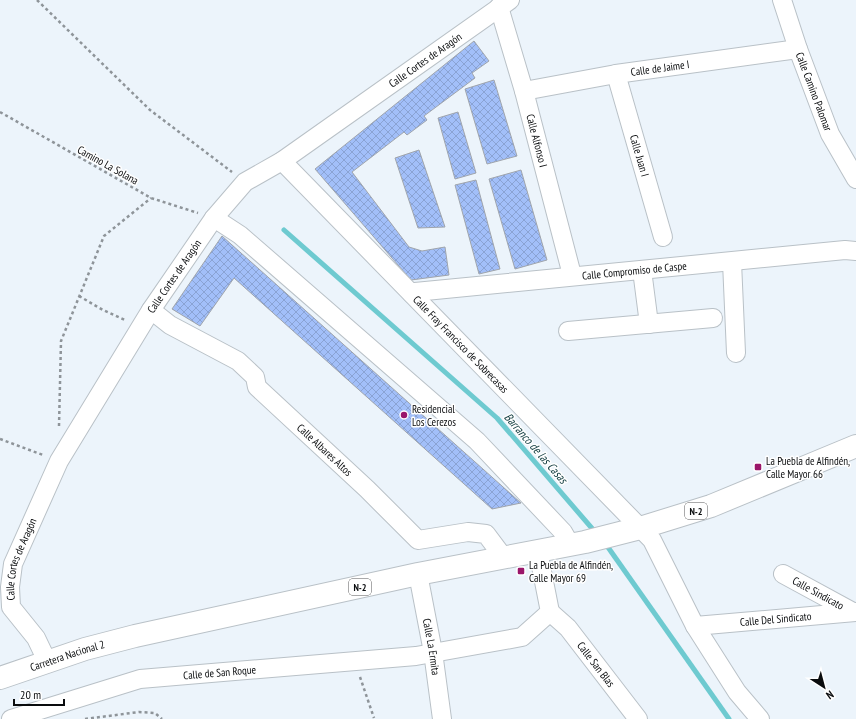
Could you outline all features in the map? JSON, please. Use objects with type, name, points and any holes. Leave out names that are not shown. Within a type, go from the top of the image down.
[{"type":"highway","name":"N-2","points":[[418,574],[504,558],[632,531],[711,506],[856,446]]},
{"type":"highway","name":"Carretera Nacional 2","points":[[0,678],[47,661],[135,636],[418,574]]},
{"type":"street","name":"Calle Camino Palomar","points":[[782,0],[798,49],[830,134],[856,179]]},
{"type":"street","name":"Calle Cortes de Aragón","points":[[47,661],[36,638],[11,608],[10,587],[13,564],[59,461],[151,310],[214,218],[245,182],[282,161],[504,3]]},
{"type":"street","name":"Calle Alfonso I","points":[[504,3],[524,91],[572,275]]},
{"type":"street","name":"Calle de Jaime I","points":[[524,91],[616,74],[798,49]]},
{"type":"street","name":"Calle Juan I","points":[[616,74],[663,237]]},
{"type":"street","name":"Calle Fray Francisco de Sobrecasas","points":[[282,161],[412,294],[632,531],[652,540],[695,626],[737,692],[760,719]]},
{"type":"street","points":[[214,218],[240,235],[477,441],[562,532],[577,543]]},
{"type":"street","name":"Calle Compromiso de Caspe","points":[[412,294],[415,292],[572,275],[732,262],[845,250],[856,251]]},
{"type":"street","points":[[732,262],[736,353]]},
{"type":"street","points":[[642,270],[649,324]]},
{"type":"street","name":"Calle Albares Altos","points":[[151,310],[170,325],[238,360],[255,377],[257,387],[367,489],[418,540],[468,532],[486,534],[504,558]]},
{"type":"street","points":[[568,331],[713,318]]},
{"type":"street","points":[[538,551],[550,612]]},
{"type":"street","name":"Calle La Ermita","points":[[418,574],[433,652],[442,719]]},
{"type":"street","name":"Calle Sindicato","points":[[783,574],[854,612]]},
{"type":"street","name":"Calle de San Roque","points":[[11,719],[140,679],[416,656],[522,637],[550,612]]},
{"type":"street","name":"Calle San Blas","points":[[550,612],[568,628],[638,719]]},
{"type":"street","name":"Calle Del Sindicato","points":[[695,626],[854,612]]},
{"type":"path","points":[[37,0],[150,110],[245,182]]},
{"type":"path","name":"Camino La Solana","points":[[0,112],[151,198],[214,218]]},
{"type":"path","points":[[59,429],[61,341],[104,236],[151,198]]},
{"type":"path","points":[[79,296],[103,310],[131,322],[151,310]]},
{"type":"path","points":[[0,439],[59,461]]},
{"type":"path","points":[[355,662],[374,718]]},
{"type":"path","points":[[86,719],[139,712],[155,713],[162,719]]},
{"type":"building","points":[[474,41],[489,61],[472,73],[475,78],[424,116],[427,120],[407,135],[404,132],[352,172],[409,247],[422,251],[445,247],[449,275],[411,280],[315,169]]},
{"type":"building","points":[[494,80],[517,156],[487,164],[465,89]]},
{"type":"building","points":[[458,112],[476,173],[455,179],[438,118]]},
{"type":"building","points":[[419,150],[445,227],[418,228],[395,158]]},
{"type":"building","points":[[521,170],[547,260],[515,269],[489,179]]},
{"type":"building","points":[[476,180],[500,269],[479,274],[455,185]]},
{"type":"building","name":"Residencial Los Cerezos","points":[[222,236],[521,503],[492,509],[234,278],[200,326],[172,309]]},
{"type":"waterway","name":"Barranco de las Casas","points":[[284,230],[497,418],[596,533]]},
{"type":"waterway","name":"Barranco de las Casas","points":[[605,543],[729,719]]},
{"type":"place","name":"Residencial Los Cerezos","points":[[404,415]]},
{"type":"place","name":"La Puebla de Alfindén, Calle Mayor 66","points":[[758,467]]},
{"type":"place","name":"La Puebla de Alfindén, Calle Mayor 69","points":[[521,571]]}]
